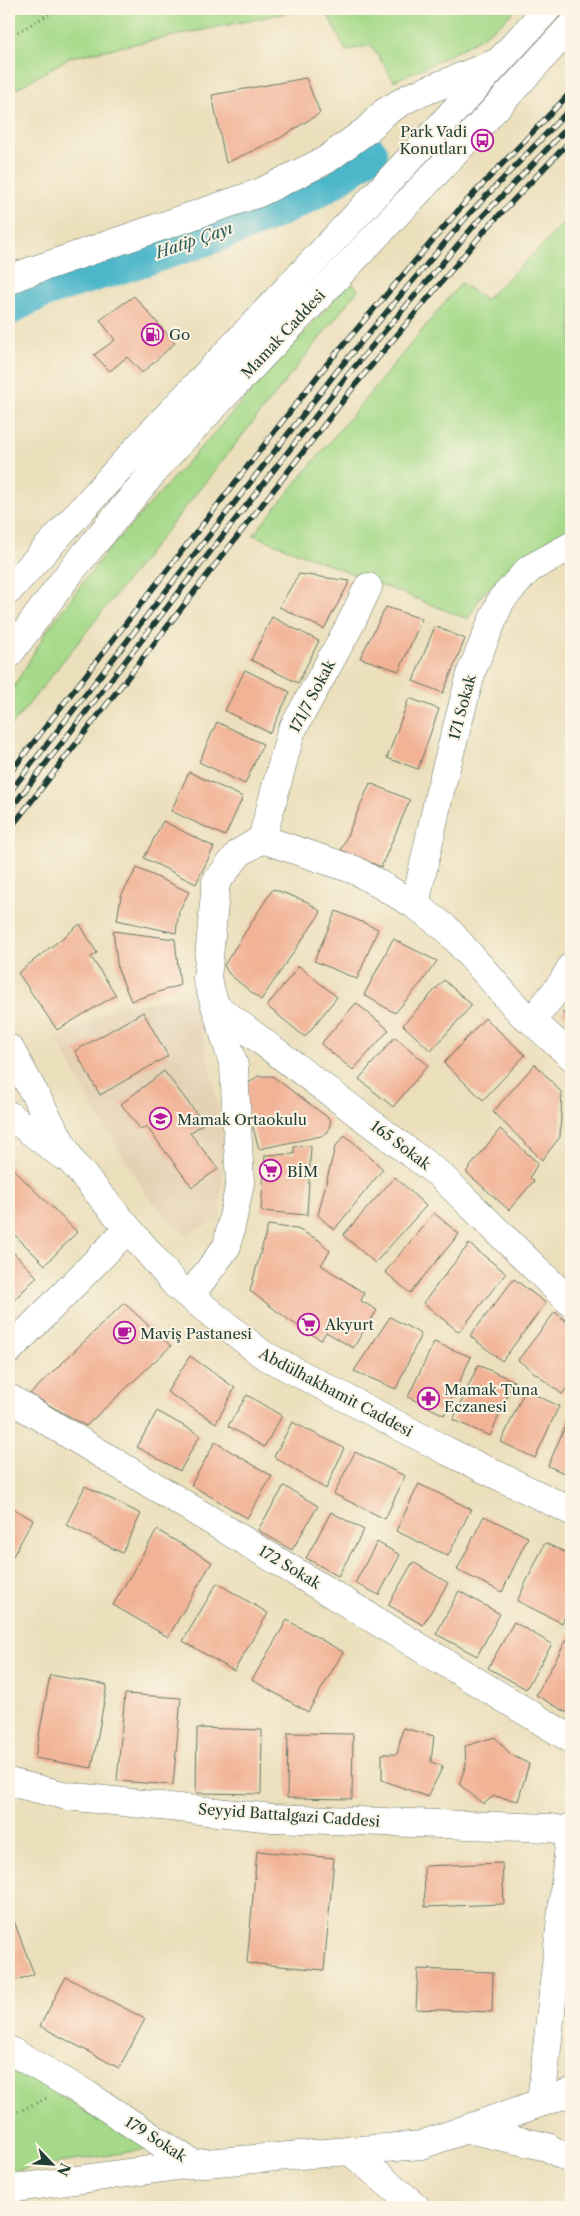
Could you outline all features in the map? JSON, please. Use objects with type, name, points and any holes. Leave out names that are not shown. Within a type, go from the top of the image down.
[{"type":"street","name":"Mamak Caddesi","points":[[9,590],[142,443],[548,9]]},
{"type":"street","name":"Mamak Caddesi","points":[[9,654],[70,571],[164,459],[450,158],[571,26]]},
{"type":"street","points":[[9,281],[20,274],[259,193],[326,160],[367,130],[385,112],[410,97],[496,64]]},
{"type":"street","name":"171 Sokak","points":[[415,905],[440,791],[472,670],[501,600],[529,569],[571,546]]},
{"type":"street","name":"171/7 Sokak","points":[[262,839],[291,732],[350,625],[368,587]]},
{"type":"street","points":[[190,1296],[227,1246],[240,1183],[234,1066],[207,978],[216,882],[239,853],[262,839],[355,870],[415,905],[447,929],[522,1014],[532,1020],[571,1056]]},
{"type":"street","points":[[532,1020],[562,983],[571,967]]},
{"type":"street","name":"165 Sokak","points":[[215,1006],[440,1174],[571,1303]]},
{"type":"street","points":[[9,1049],[13,1065],[9,1080]]},
{"type":"street","points":[[9,1049],[72,1162]]},
{"type":"street","points":[[9,1115],[72,1162]]},
{"type":"street","name":"Abdülhakhamit Caddesi","points":[[72,1162],[176,1285],[262,1354],[446,1451],[571,1511]]},
{"type":"street","points":[[9,1350],[128,1229]]},
{"type":"street","name":"172 Sokak","points":[[9,1398],[571,1739]]},
{"type":"street","name":"Seyyid Battalgazi Caddesi","points":[[9,1782],[67,1796],[273,1818],[571,1830]]},
{"type":"street","points":[[541,2103],[571,1830]]},
{"type":"street","name":"179 Sokak","points":[[9,2050],[72,2086],[194,2164],[421,2145],[571,2092]]},
{"type":"street","points":[[468,2129],[547,2147],[571,2160]]},
{"type":"street","points":[[350,2151],[416,2207]]},
{"type":"street","points":[[9,2188],[194,2164]]},
{"type":"path","points":[[9,37],[58,9]]},
{"type":"path","points":[[9,2116],[72,2086]]},
{"type":"shaded area","name":"Mamak Ortaokulu","points":[[193,993],[224,1133],[220,1219],[184,1235],[146,1194],[92,1105],[57,1039],[122,1002],[130,1007]]},
{"type":"green space","points":[[9,9],[306,9],[71,57],[9,93]]},
{"type":"green space","points":[[325,9],[516,9],[475,41],[442,59],[394,81],[371,45],[346,51]]},
{"type":"green space","points":[[571,214],[571,533],[503,574],[481,596],[468,619],[253,535],[461,283],[485,300],[549,239]]},
{"type":"green space","points":[[351,281],[358,290],[9,729],[9,695],[48,629],[103,556]]},
{"type":"green space","points":[[9,2065],[148,2149],[9,2171]]},
{"type":"building","points":[[306,78],[320,113],[280,138],[226,163],[212,95]]},
{"type":"building","points":[[134,296],[175,343],[142,373],[127,357],[110,371],[94,355],[115,340],[100,320]]},
{"type":"building","points":[[299,574],[350,581],[324,629],[279,607]]},
{"type":"building","points":[[386,607],[422,619],[399,671],[360,658]]},
{"type":"building","points":[[272,617],[319,641],[298,683],[251,660]]},
{"type":"building","points":[[435,626],[465,639],[443,693],[413,681]]},
{"type":"building","points":[[245,670],[290,692],[270,733],[225,711]]},
{"type":"building","points":[[409,698],[439,709],[418,769],[387,758]]},
{"type":"building","points":[[217,722],[263,744],[245,784],[199,762]]},
{"type":"building","points":[[189,772],[243,797],[225,836],[171,811]]},
{"type":"building","points":[[370,783],[410,800],[381,867],[341,850]]},
{"type":"building","points":[[163,821],[214,847],[196,884],[144,858]]},
{"type":"building","points":[[137,868],[189,892],[179,911],[176,933],[117,920],[121,896]]},
{"type":"building","points":[[273,889],[308,902],[321,912],[261,1000],[229,974],[224,965]]},
{"type":"building","points":[[336,911],[378,929],[357,979],[314,961]]},
{"type":"building","points":[[80,924],[97,953],[91,957],[116,995],[57,1030],[18,973]]},
{"type":"building","points":[[113,931],[175,939],[180,985],[131,1001],[118,970]]},
{"type":"building","points":[[393,939],[437,961],[422,982],[395,1013],[364,995]]},
{"type":"building","points":[[299,966],[337,997],[305,1037],[267,1006]]},
{"type":"building","points":[[444,980],[472,1005],[431,1051],[403,1025]]},
{"type":"building","points":[[356,1003],[389,1030],[353,1070],[321,1044]]},
{"type":"building","points":[[571,1003],[571,1022],[562,1012]]},
{"type":"building","points":[[143,1012],[168,1056],[100,1095],[75,1051]]},
{"type":"building","points":[[485,1018],[525,1055],[483,1100],[444,1063]]},
{"type":"building","points":[[395,1037],[428,1065],[393,1107],[359,1079]]},
{"type":"building","points":[[535,1064],[562,1093],[560,1137],[542,1160],[493,1112]]},
{"type":"building","points":[[164,1071],[204,1123],[190,1133],[218,1169],[192,1187],[146,1126],[141,1130],[121,1104]]},
{"type":"building","points":[[258,1076],[272,1076],[331,1120],[328,1132],[321,1136],[259,1149],[245,1099],[245,1086]]},
{"type":"building","points":[[500,1129],[538,1163],[530,1177],[534,1181],[509,1210],[466,1172]]},
{"type":"building","points":[[345,1135],[383,1169],[334,1230],[318,1215],[335,1147]]},
{"type":"building","points":[[311,1146],[307,1215],[261,1211],[265,1155],[294,1154],[294,1147]]},
{"type":"building","points":[[9,1165],[77,1232],[45,1265],[9,1229]]},
{"type":"building","points":[[395,1177],[426,1206],[375,1263],[343,1235]]},
{"type":"building","points":[[434,1213],[459,1234],[410,1293],[385,1272]]},
{"type":"building","points":[[268,1225],[297,1229],[319,1240],[330,1251],[321,1265],[364,1293],[361,1301],[377,1310],[353,1348],[326,1332],[321,1340],[289,1320],[250,1291]]},
{"type":"building","points":[[469,1244],[506,1273],[459,1332],[423,1303]]},
{"type":"building","points":[[9,1248],[37,1277],[9,1305]]},
{"type":"building","points":[[514,1279],[546,1303],[502,1361],[470,1336]]},
{"type":"building","points":[[124,1303],[171,1346],[86,1426],[30,1394]]},
{"type":"building","points":[[555,1312],[571,1325],[571,1383],[562,1394],[518,1360]]},
{"type":"building","points":[[390,1317],[421,1334],[396,1389],[354,1371]]},
{"type":"building","points":[[434,1342],[471,1357],[444,1415],[408,1397]]},
{"type":"building","points":[[190,1356],[235,1388],[216,1423],[167,1392]]},
{"type":"building","points":[[478,1365],[514,1381],[490,1436],[453,1420]]},
{"type":"building","points":[[525,1390],[559,1406],[535,1458],[501,1442]]},
{"type":"building","points":[[247,1395],[282,1416],[264,1447],[228,1426]]},
{"type":"building","points":[[157,1411],[200,1435],[180,1471],[137,1447]]},
{"type":"building","points":[[571,1416],[571,1476],[548,1466]]},
{"type":"building","points":[[292,1422],[344,1448],[326,1489],[274,1457]]},
{"type":"building","points":[[215,1442],[272,1476],[247,1518],[191,1485]]},
{"type":"building","points":[[355,1452],[405,1476],[385,1519],[334,1494]]},
{"type":"building","points":[[419,1484],[471,1509],[448,1556],[396,1531]]},
{"type":"building","points":[[85,1486],[141,1514],[122,1553],[66,1525]]},
{"type":"building","points":[[284,1486],[318,1506],[292,1550],[258,1530]]},
{"type":"building","points":[[9,1506],[33,1520],[9,1563]]},
{"type":"building","points":[[331,1512],[364,1530],[338,1576],[306,1558]]},
{"type":"building","points":[[484,1516],[528,1537],[502,1592],[457,1570]]},
{"type":"building","points":[[157,1530],[212,1562],[168,1637],[113,1605]]},
{"type":"building","points":[[377,1542],[400,1555],[379,1595],[355,1583]]},
{"type":"building","points":[[545,1543],[571,1555],[571,1603],[562,1623],[517,1601]]},
{"type":"building","points":[[413,1562],[448,1583],[423,1625],[388,1605]]},
{"type":"building","points":[[217,1583],[268,1613],[234,1671],[183,1641]]},
{"type":"building","points":[[459,1591],[500,1614],[477,1656],[436,1634]]},
{"type":"building","points":[[287,1620],[343,1652],[308,1712],[252,1680]]},
{"type":"building","points":[[514,1622],[552,1644],[526,1689],[488,1668]]},
{"type":"building","points":[[571,1632],[571,1715],[536,1695]]},
{"type":"building","points":[[50,1675],[107,1685],[92,1768],[35,1758]]},
{"type":"building","points":[[125,1694],[181,1698],[173,1785],[117,1781]]},
{"type":"building","points":[[197,1728],[262,1730],[261,1794],[196,1793]]},
{"type":"building","points":[[403,1728],[434,1736],[431,1762],[443,1766],[428,1797],[382,1780],[382,1754],[397,1754]]},
{"type":"building","points":[[288,1733],[353,1734],[352,1799],[287,1798]]},
{"type":"building","points":[[495,1737],[510,1754],[529,1764],[518,1801],[494,1796],[483,1804],[459,1784],[466,1765],[465,1746]]},
{"type":"building","points":[[257,1851],[334,1858],[324,1970],[247,1963]]},
{"type":"building","points":[[502,1863],[504,1904],[425,1907],[424,1866]]},
{"type":"building","points":[[9,1908],[34,1974],[9,1983]]},
{"type":"building","points":[[418,1969],[493,1972],[492,2012],[416,2009]]},
{"type":"building","points":[[66,1977],[145,2019],[119,2068],[40,2026]]},
{"type":"waterway","name":"Hatip Çayı","points":[[9,309],[34,296],[60,286],[215,236],[282,209],[343,175],[371,153]]},
{"type":"railway","points":[[9,774],[327,364],[462,206],[571,92]]},
{"type":"railway","points":[[9,793],[337,371],[469,214],[571,108]]},
{"type":"railway","points":[[9,811],[346,377],[478,221],[571,124]]},
{"type":"railway","points":[[9,830],[356,384],[486,229],[571,140]]},
{"type":"place","name":"Park Vadi Konutları","points":[[483,140]]},
{"type":"place","name":"Go","points":[[153,334]]},
{"type":"place","name":"Mamak Ortaokulu","points":[[161,1119]]},
{"type":"place","name":"BİM","points":[[271,1171]]},
{"type":"place","name":"Akyurt","points":[[309,1324]]},
{"type":"place","name":"Maviş Pastanesi","points":[[124,1333]]},
{"type":"place","name":"Mamak Tuna Eczanesi","points":[[428,1398]]}]
